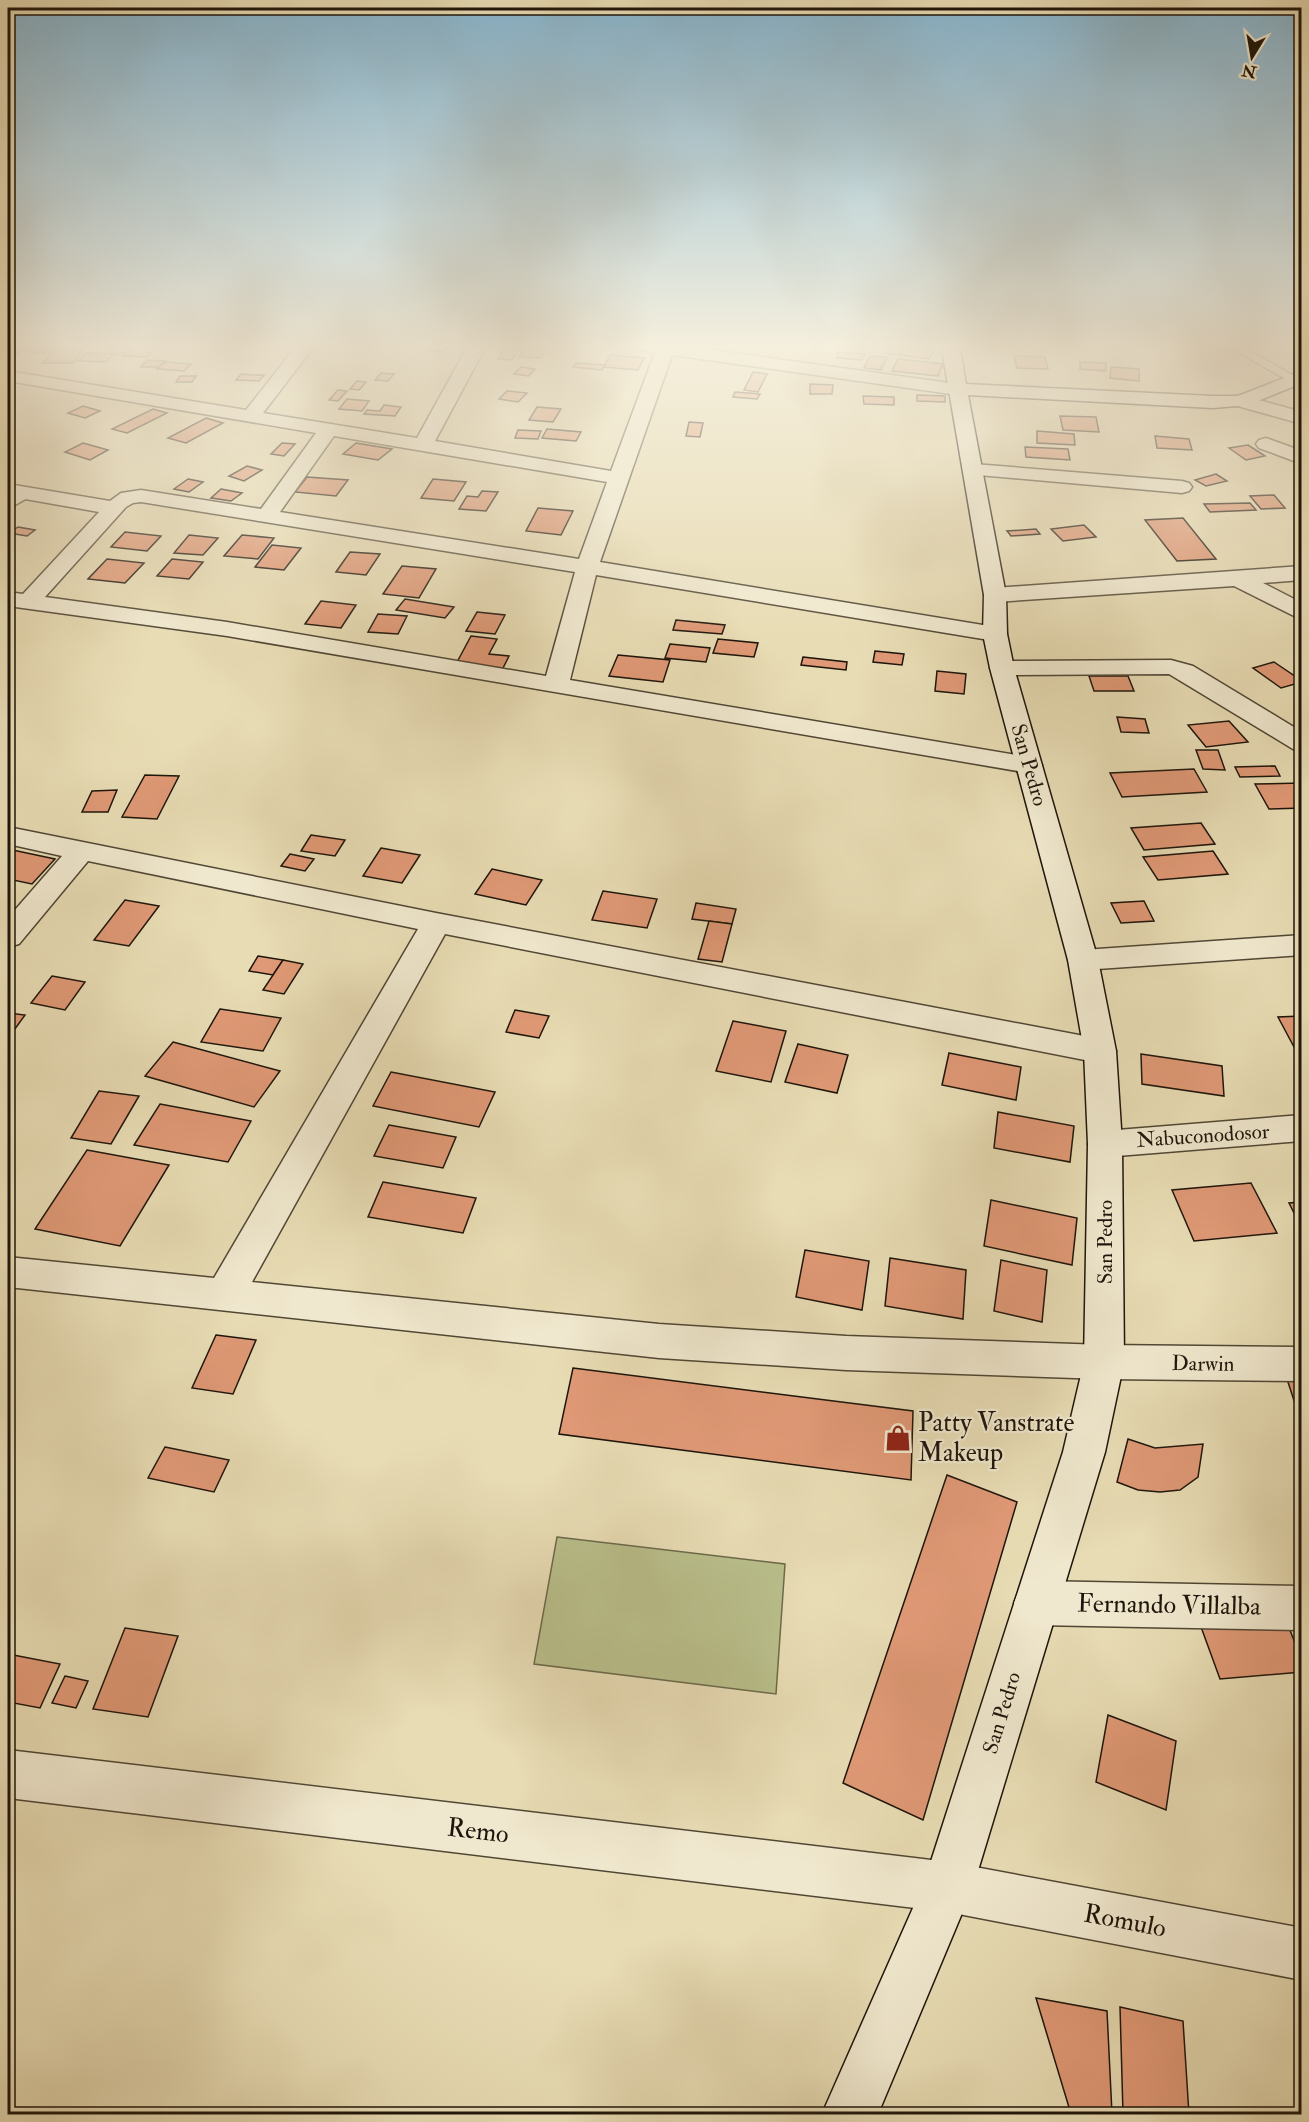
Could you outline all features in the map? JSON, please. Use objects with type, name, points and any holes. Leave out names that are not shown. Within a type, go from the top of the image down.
[{"type":"street","points":[[266,516],[319,443]]},
{"type":"street","points":[[418,443],[619,478]]},
{"type":"street","points":[[556,685],[587,567],[632,443]]},
{"type":"street","name":"San Pedro","points":[[850,2115],[948,1887],[1084,1452],[1104,1362],[1104,1144],[1101,1051],[1083,960],[1002,668],[995,634],[995,595],[969,443]]},
{"type":"street","points":[[1266,444],[1302,458]]},
{"type":"street","points":[[974,470],[1182,487]]},
{"type":"street","points":[[17,491],[115,508]]},
{"type":"street","points":[[14,602],[128,497],[141,496],[995,634]]},
{"type":"street","points":[[995,595],[1302,573]]},
{"type":"street","points":[[1238,579],[1302,613]]},
{"type":"street","points":[[14,602],[226,629],[1029,765]]},
{"type":"street","points":[[1002,668],[1171,667],[1184,671],[1302,743]]},
{"type":"street","points":[[8,836],[436,923],[1101,1051]]},
{"type":"street","points":[[8,937],[82,850]]},
{"type":"street","points":[[224,1296],[436,923]]},
{"type":"street","points":[[1083,960],[1302,945]]},
{"type":"street","name":"Nabuconodosor","points":[[1104,1144],[1302,1128]]},
{"type":"street","name":"Darwin","points":[[8,1272],[659,1341],[846,1353],[1104,1362],[1302,1364]]},
{"type":"street","name":"Fernando Villalba","points":[[1036,1603],[1302,1608]]},
{"type":"street","name":"Remo","points":[[8,1774],[948,1887]]},
{"type":"street","name":"Romulo","points":[[948,1887],[1302,1954]]},
{"type":"lane","points":[[8,505],[17,491]]},
{"type":"green space","points":[[557,1537],[785,1564],[776,1694],[534,1664]]},
{"type":"building","points":[[83,443],[108,450],[90,460],[65,452]]},
{"type":"building","points":[[282,443],[295,444],[284,456],[271,454]]},
{"type":"building","points":[[356,443],[392,449],[378,460],[343,454]]},
{"type":"building","points":[[1038,443],[1075,443],[1075,445]]},
{"type":"building","points":[[1156,443],[1190,443],[1192,450],[1157,448]]},
{"type":"building","points":[[1248,445],[1265,456],[1246,460],[1229,448]]},
{"type":"building","points":[[1025,447],[1068,449],[1070,460],[1026,457]]},
{"type":"building","points":[[247,466],[262,470],[244,481],[229,476]]},
{"type":"building","points":[[1216,474],[1227,481],[1206,486],[1195,480]]},
{"type":"building","points":[[307,477],[348,480],[336,496],[295,492]]},
{"type":"building","points":[[188,479],[203,482],[189,492],[174,489]]},
{"type":"building","points":[[433,479],[466,482],[454,501],[421,498]]},
{"type":"building","points":[[221,489],[242,493],[231,501],[211,498]]},
{"type":"building","points":[[482,491],[498,492],[486,511],[459,509],[467,496],[478,497]]},
{"type":"building","points":[[1274,495],[1285,508],[1261,509],[1250,496]]},
{"type":"building","points":[[1250,503],[1256,510],[1210,512],[1204,504]]},
{"type":"building","points":[[538,508],[573,511],[561,535],[526,531]]},
{"type":"building","points":[[1183,518],[1216,559],[1177,561],[1145,520]]},
{"type":"building","points":[[1084,525],[1096,537],[1063,541],[1051,529]]},
{"type":"building","points":[[18,527],[35,530],[27,536],[9,533]]},
{"type":"building","points":[[1036,529],[1040,534],[1011,536],[1007,531]]},
{"type":"building","points":[[125,532],[161,536],[147,551],[111,547]]},
{"type":"building","points":[[189,535],[218,538],[203,555],[174,553]]},
{"type":"building","points":[[242,535],[274,538],[258,559],[224,556]]},
{"type":"building","points":[[272,545],[301,548],[284,570],[255,567]]},
{"type":"building","points":[[350,552],[380,554],[366,575],[336,572]]},
{"type":"building","points":[[107,559],[144,563],[125,583],[88,579]]},
{"type":"building","points":[[172,559],[203,562],[189,579],[157,576]]},
{"type":"building","points":[[402,566],[436,569],[419,598],[383,594]]},
{"type":"building","points":[[405,599],[454,607],[445,618],[396,610]]},
{"type":"building","points":[[321,601],[356,605],[341,628],[305,624]]},
{"type":"building","points":[[477,612],[505,615],[495,634],[466,631]]},
{"type":"building","points":[[378,614],[407,616],[398,634],[368,632]]},
{"type":"building","points":[[676,620],[725,625],[722,634],[673,630]]},
{"type":"building","points":[[471,636],[497,639],[489,654],[509,656],[503,668],[456,664]]},
{"type":"building","points":[[718,639],[758,643],[754,657],[713,653]]},
{"type":"building","points":[[670,644],[710,648],[706,662],[665,658]]},
{"type":"building","points":[[875,651],[904,654],[902,665],[873,662]]},
{"type":"building","points":[[618,655],[670,660],[663,682],[609,676]]},
{"type":"building","points":[[803,657],[847,662],[846,670],[801,665]]},
{"type":"building","points":[[1274,662],[1302,682],[1281,688],[1253,668]]},
{"type":"building","points":[[937,671],[966,674],[964,694],[935,691]]},
{"type":"building","points":[[1089,676],[1128,676],[1134,691],[1094,691]]},
{"type":"building","points":[[1117,717],[1145,719],[1149,733],[1121,732]]},
{"type":"building","points":[[1229,721],[1248,742],[1206,747],[1188,725]]},
{"type":"building","points":[[1196,750],[1218,750],[1225,770],[1203,769]]},
{"type":"building","points":[[1275,766],[1280,776],[1240,777],[1235,767]]},
{"type":"building","points":[[1194,769],[1207,792],[1122,797],[1110,773]]},
{"type":"building","points":[[145,775],[179,776],[157,819],[122,817]]},
{"type":"building","points":[[1302,783],[1302,808],[1269,809],[1255,784]]},
{"type":"building","points":[[117,790],[108,812],[82,812],[92,791]]},
{"type":"building","points":[[1201,823],[1215,844],[1144,850],[1131,828]]},
{"type":"building","points":[[311,835],[345,840],[335,856],[301,851]]},
{"type":"building","points":[[381,848],[420,855],[402,883],[363,876]]},
{"type":"building","points":[[8,849],[55,859],[32,884],[8,879]]},
{"type":"building","points":[[1213,851],[1228,874],[1158,880],[1143,857]]},
{"type":"building","points":[[290,854],[314,859],[305,871],[281,866]]},
{"type":"building","points":[[492,869],[542,880],[526,905],[475,894]]},
{"type":"building","points":[[603,891],[657,899],[647,928],[592,920]]},
{"type":"building","points":[[125,900],[159,906],[129,946],[94,940]]},
{"type":"building","points":[[1144,901],[1154,921],[1121,923],[1111,903]]},
{"type":"building","points":[[696,903],[736,909],[732,924],[692,919]]},
{"type":"building","points":[[709,921],[732,924],[722,962],[698,959]]},
{"type":"building","points":[[258,956],[283,960],[273,975],[249,971]]},
{"type":"building","points":[[283,960],[303,964],[284,994],[263,990]]},
{"type":"building","points":[[52,976],[85,982],[65,1010],[31,1003]]},
{"type":"building","points":[[220,1009],[281,1018],[263,1051],[201,1042]]},
{"type":"building","points":[[515,1010],[549,1016],[539,1038],[506,1032]]},
{"type":"building","points":[[8,1013],[25,1015],[12,1033],[8,1033]]},
{"type":"building","points":[[1302,1016],[1302,1062],[1278,1017]]},
{"type":"building","points":[[733,1021],[786,1031],[771,1082],[716,1071]]},
{"type":"building","points":[[173,1042],[280,1071],[254,1107],[145,1076]]},
{"type":"building","points":[[798,1044],[848,1055],[837,1093],[785,1082]]},
{"type":"building","points":[[949,1053],[1021,1067],[1016,1100],[942,1085]]},
{"type":"building","points":[[1141,1054],[1222,1066],[1224,1096],[1142,1084]]},
{"type":"building","points":[[391,1072],[495,1092],[479,1127],[373,1106]]},
{"type":"building","points":[[99,1091],[139,1096],[111,1144],[71,1138]]},
{"type":"building","points":[[160,1104],[251,1121],[228,1162],[134,1145]]},
{"type":"building","points":[[998,1112],[1074,1126],[1070,1162],[994,1148]]},
{"type":"building","points":[[389,1125],[456,1137],[443,1168],[374,1156]]},
{"type":"building","points":[[87,1150],[169,1165],[120,1246],[35,1229]]},
{"type":"building","points":[[383,1182],[476,1198],[463,1233],[368,1217]]},
{"type":"building","points":[[1251,1183],[1277,1233],[1194,1241],[1172,1190]]},
{"type":"building","points":[[991,1200],[1077,1218],[1072,1265],[984,1246]]},
{"type":"building","points":[[1302,1202],[1302,1229],[1289,1203]]},
{"type":"building","points":[[805,1250],[869,1261],[862,1310],[796,1297]]},
{"type":"building","points":[[890,1258],[966,1270],[963,1319],[885,1306]]},
{"type":"building","points":[[1001,1260],[1047,1270],[1042,1322],[994,1311]]},
{"type":"building","points":[[216,1335],[256,1340],[233,1394],[192,1388]]},
{"type":"building","points":[[573,1368],[913,1411],[911,1480],[559,1434]]},
{"type":"building","points":[[1286,1376],[1302,1376],[1302,1419],[1300,1419]]},
{"type":"building","points":[[1128,1439],[1155,1448],[1203,1444],[1198,1477],[1180,1490],[1160,1492],[1138,1490],[1117,1482]]},
{"type":"building","points":[[165,1447],[229,1460],[214,1492],[148,1478]]},
{"type":"building","points":[[947,1475],[1017,1502],[923,1820],[843,1783]]},
{"type":"building","points":[[1286,1620],[1302,1661],[1302,1672],[1220,1679],[1201,1627]]},
{"type":"building","points":[[125,1628],[178,1636],[148,1717],[93,1709]]},
{"type":"building","points":[[8,1654],[60,1664],[40,1708],[8,1702]]},
{"type":"building","points":[[65,1676],[88,1681],[76,1708],[52,1703]]},
{"type":"building","points":[[1108,1715],[1176,1741],[1166,1810],[1096,1782]]},
{"type":"building","points":[[1036,1998],[1107,2011],[1112,2114],[1071,2114]]},
{"type":"building","points":[[1120,2007],[1183,2021],[1189,2114],[1123,2114]]},
{"type":"place","name":"Patty Vanstrate Makeup","points":[[898,1438]]}]
